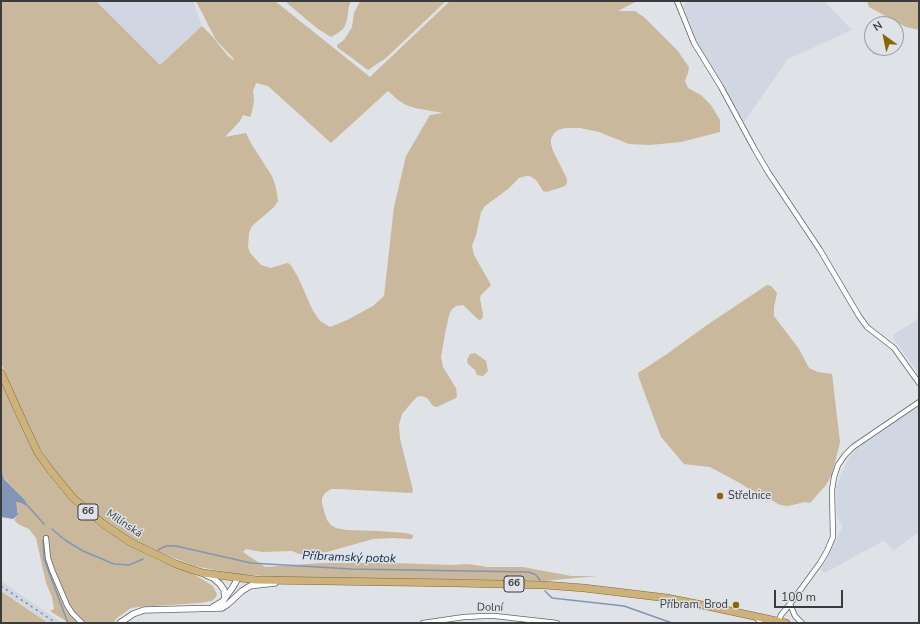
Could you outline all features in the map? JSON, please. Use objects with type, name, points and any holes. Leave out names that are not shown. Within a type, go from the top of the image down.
[{"type":"main road","name":"Milínská","points":[[1,373],[38,453],[51,472],[73,498],[102,523],[130,542],[176,564],[193,570],[238,578]]},
{"type":"main road","name":"66","points":[[238,578],[544,585],[584,588],[667,598],[786,623]]},
{"type":"street","points":[[677,1],[694,43],[721,87],[754,148],[768,172],[824,255],[859,316],[867,327],[894,348],[919,383]]},
{"type":"street","points":[[778,622],[781,615],[820,563],[833,537],[832,490],[838,465],[853,447],[919,402]]},
{"type":"street","points":[[46,538],[48,558],[52,570],[72,613],[82,623]]},
{"type":"street","points":[[193,570],[217,581],[224,590],[225,598]]},
{"type":"street","points":[[207,608],[218,605],[225,598],[238,578]]},
{"type":"street","points":[[235,598],[238,592],[238,578]]},
{"type":"street","points":[[120,623],[133,614],[144,610],[222,608],[250,586],[289,580]]},
{"type":"street","points":[[790,604],[795,616],[802,623]]},
{"type":"street","name":"Dolní","points":[[423,623],[464,617],[496,616],[557,623]]},
{"type":"street","points":[[755,616],[760,623]]},
{"type":"shaded area","points":[[1,1],[96,1],[160,65],[202,26],[227,55],[233,60],[234,59],[216,40],[196,1],[275,1],[370,77],[450,1],[637,1],[618,11],[635,11],[644,17],[677,50],[689,67],[685,81],[688,88],[701,95],[711,105],[720,120],[720,132],[681,142],[650,145],[629,144],[599,132],[580,128],[565,128],[558,130],[554,133],[551,139],[551,144],[567,179],[565,186],[547,192],[543,191],[536,180],[530,176],[526,176],[519,178],[508,189],[485,206],[481,212],[472,246],[474,255],[491,285],[480,298],[483,315],[482,319],[479,320],[463,305],[456,306],[452,309],[449,315],[441,357],[443,367],[456,388],[457,396],[456,398],[437,407],[433,406],[427,398],[422,396],[417,397],[402,414],[399,425],[400,439],[413,490],[412,493],[331,489],[325,493],[322,498],[322,504],[327,520],[336,528],[346,530],[406,533],[413,535],[413,538],[373,539],[327,552],[305,554],[299,554],[292,551],[262,552],[246,549],[243,552],[265,567],[321,563],[468,564],[488,567],[523,567],[571,576],[597,576],[544,581],[290,578],[237,574],[194,566],[145,546],[132,539],[104,520],[76,496],[54,469],[42,451],[28,424],[1,363]],"holes":[[[256,83],[268,86],[331,143],[388,91],[406,105],[443,113],[430,115],[406,156],[394,207],[384,296],[373,306],[330,327],[320,321],[313,311],[298,277],[290,264],[287,263],[271,268],[261,265],[250,253],[248,247],[249,233],[252,226],[274,207],[278,201],[276,188],[272,176],[246,133],[225,137],[240,121],[243,115],[250,117],[254,100],[253,91]]]},
{"type":"shaded area","points":[[96,1],[193,1],[202,26],[160,65]]},
{"type":"shaded area","points":[[286,1],[351,1],[344,28],[331,37],[318,29]]},
{"type":"shaded area","points":[[360,1],[446,1],[386,58],[368,70],[337,47],[337,45],[344,40],[352,27],[354,13]]},
{"type":"shaded area","points":[[687,1],[824,1],[852,30],[788,59],[744,122],[699,47],[683,6]]},
{"type":"shaded area","points":[[867,1],[919,1],[919,30],[904,26],[904,16],[886,16],[869,7]]},
{"type":"shaded area","points":[[767,285],[771,286],[777,293],[774,316],[799,349],[809,368],[818,372],[832,374],[840,442],[832,474],[826,485],[810,503],[805,502],[788,506],[780,505],[710,467],[684,464],[661,437],[638,373]]},
{"type":"shaded area","points":[[919,318],[919,374],[893,338],[893,335]]},
{"type":"shaded area","points":[[475,353],[486,361],[488,371],[483,376],[477,375],[475,370],[468,364],[467,360],[470,354]]},
{"type":"shaded area","points":[[1,382],[21,428],[35,455],[70,501],[99,526],[128,545],[160,561],[192,573],[213,586],[217,594],[212,601],[131,608],[117,618],[113,623],[69,623],[50,611],[54,609],[52,597],[46,583],[36,538],[29,529],[18,524],[14,520],[18,515],[15,502],[21,503],[23,498],[3,477],[1,465]]},
{"type":"shaded area","points":[[919,405],[919,532],[893,551],[888,544],[883,541],[825,573],[821,570],[843,526],[837,518],[836,486],[852,451]]},
{"type":"shaded area","points":[[1,581],[63,623],[50,623],[45,620],[1,590]]},
{"type":"shaded area","points":[[1,591],[48,623],[1,623]]},
{"type":"water","points":[[1,465],[5,480],[23,498],[29,507],[16,502],[18,515],[13,519],[1,517]]},
{"type":"waterway","name":"Příbramský potok","points":[[28,506],[44,524]]},
{"type":"waterway","name":"Příbramský potok","points":[[52,529],[65,540],[83,551],[114,564],[129,565],[143,559]]},
{"type":"waterway","points":[[43,540],[44,559],[68,623]]},
{"type":"waterway","name":"Příbramský potok","points":[[158,550],[166,546],[176,546],[251,563],[351,569],[529,572],[536,575],[540,580]]},
{"type":"waterway","name":"Příbramský potok","points":[[545,591],[552,598],[624,606],[672,623]]},
{"type":"railway","points":[[1,586],[56,623]]},
{"type":"place","name":"Střelnice","points":[[720,496]]},
{"type":"place","name":"Příbram, Brod","points":[[736,605]]}]
